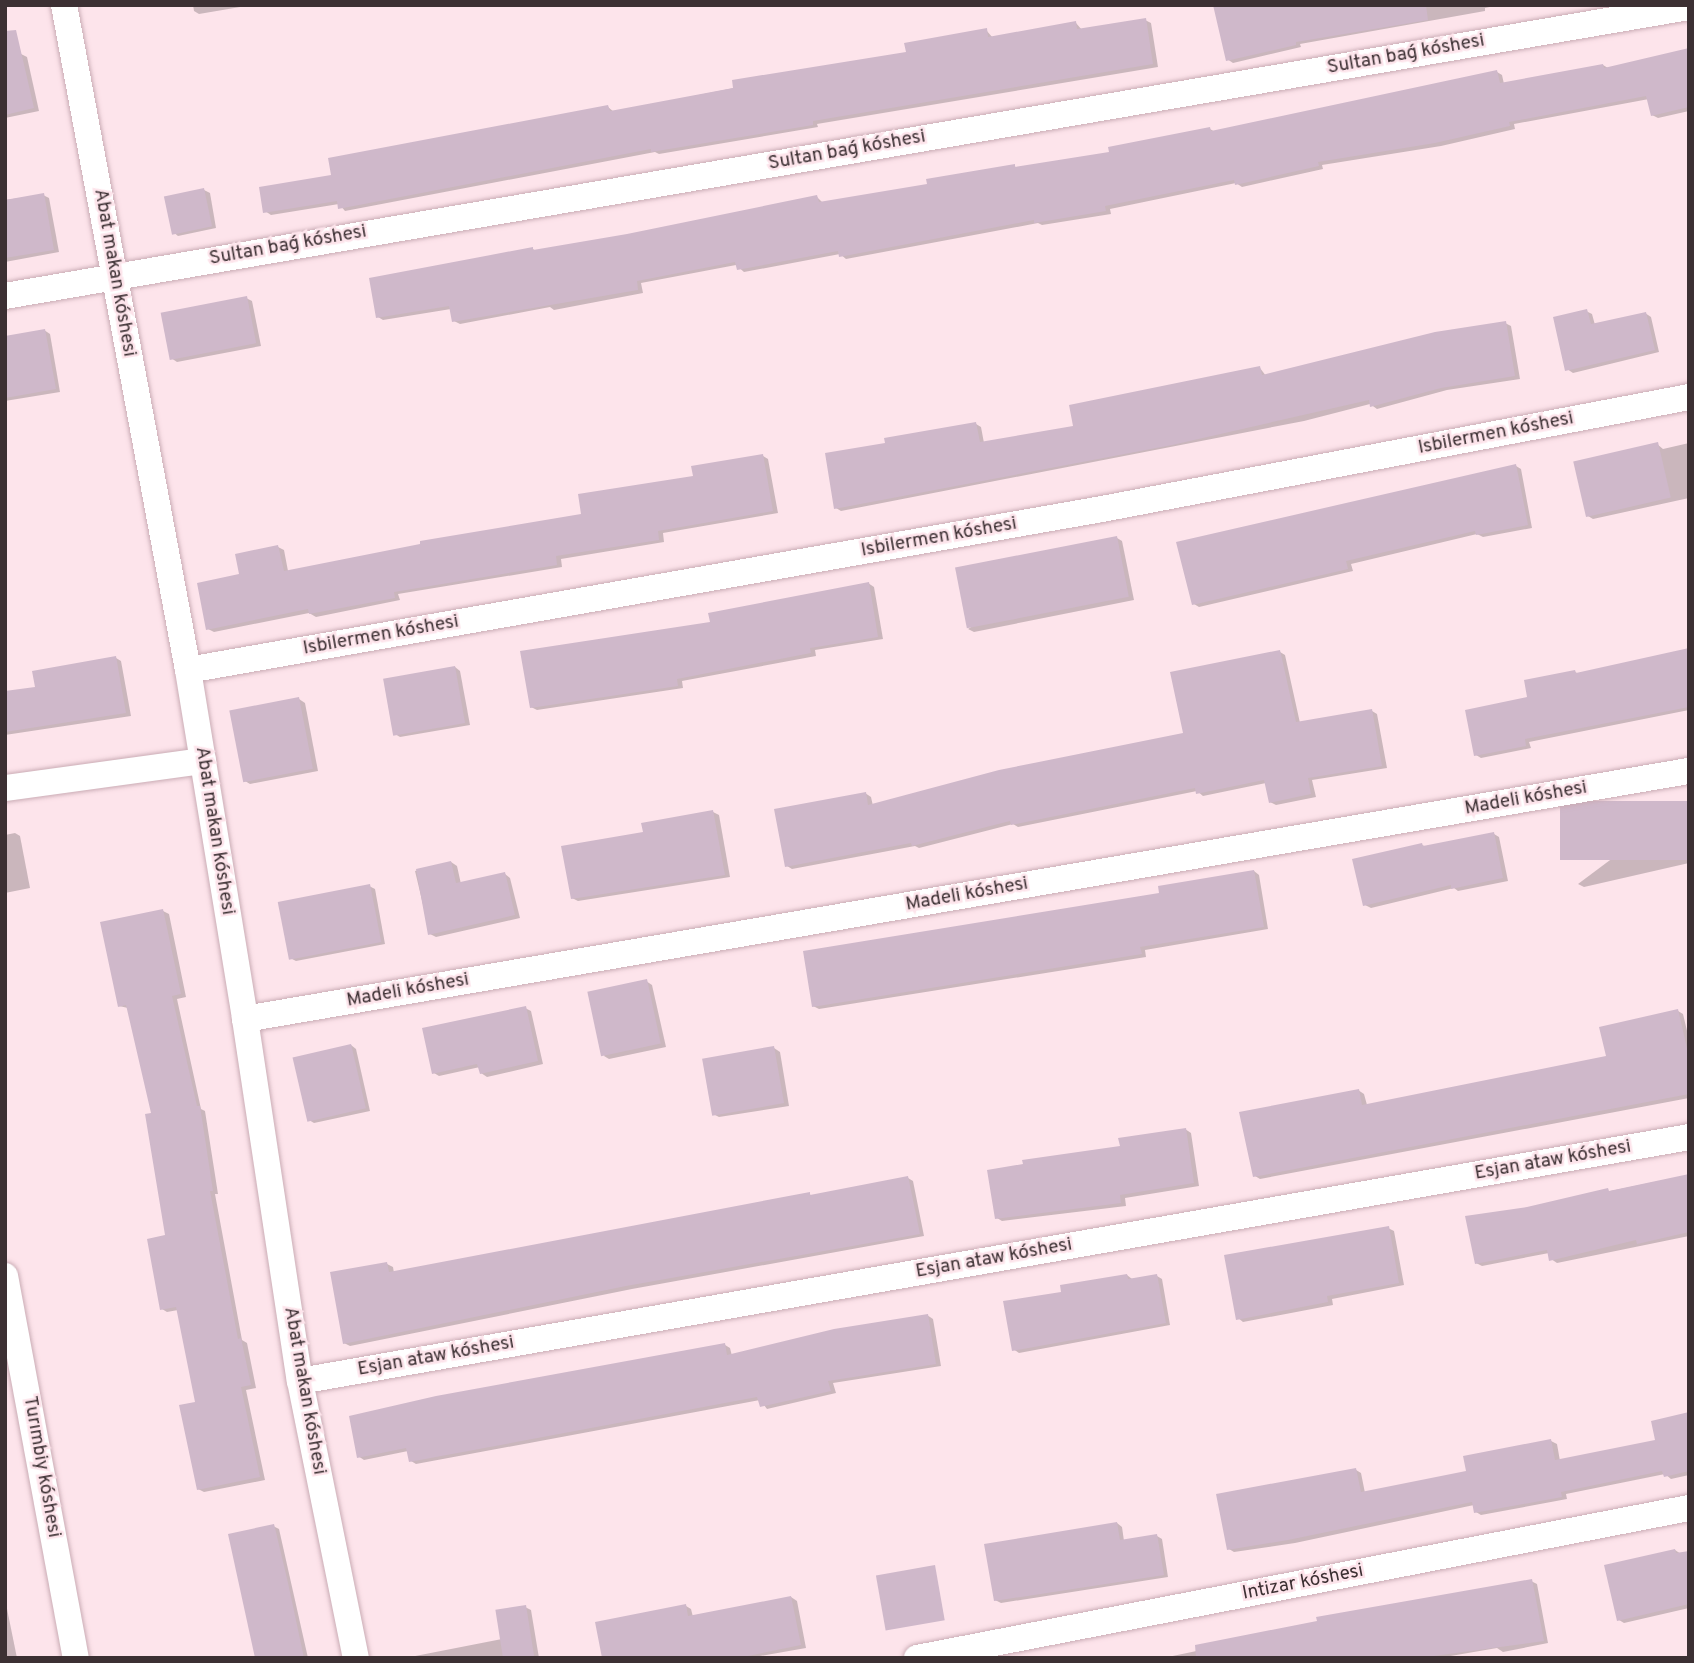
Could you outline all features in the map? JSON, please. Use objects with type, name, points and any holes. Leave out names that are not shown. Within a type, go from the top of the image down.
[{"type":"street","name":"Abat makan kóshesi","points":[[64,5],[188,670],[245,1018],[300,1381],[356,1658]]},
{"type":"street","name":"Sultan baǵ kóshesi","points":[[5,296],[1689,7]]},
{"type":"street","name":"Isbilermen kóshesi","points":[[188,670],[1102,509],[1689,397]]},
{"type":"street","points":[[5,788],[203,761]]},
{"type":"street","name":"Madeli kóshesi","points":[[245,1018],[1689,771]]},
{"type":"street","name":"Esjan ataw kóshesi","points":[[300,1381],[1689,1138]]},
{"type":"street","name":"Turımbiy kóshesi","points":[[5,1276],[76,1658]]},
{"type":"street","name":"Intizar kóshesi","points":[[917,1658],[1689,1508]]},
{"type":"building","points":[[1213,5],[1426,5],[1428,20],[1296,42],[1296,45],[1226,61]]},
{"type":"building","points":[[1146,18],[1153,64],[813,121],[813,125],[651,152],[651,149],[338,209],[337,201],[263,213],[259,187],[331,175],[328,158],[608,105],[610,111],[733,88],[732,80],[906,52],[904,43],[987,28],[988,37],[1076,21],[1077,29]]},
{"type":"building","points":[[16,30],[34,108],[5,115],[5,31]]},
{"type":"building","points":[[1689,48],[1689,107],[1651,116],[1646,96],[1509,122],[1510,126],[1435,143],[1318,162],[1319,166],[1235,185],[1234,180],[1105,206],[1106,211],[1034,223],[1034,220],[839,257],[838,251],[737,270],[735,262],[637,281],[638,290],[452,322],[449,306],[376,318],[369,278],[533,247],[533,250],[627,234],[817,195],[819,202],[927,184],[926,179],[1109,152],[1108,147],[1210,127],[1211,131],[1497,70],[1500,83],[1603,64],[1604,68]]},
{"type":"building","points":[[204,188],[212,226],[172,235],[164,197]]},
{"type":"building","points":[[44,193],[54,250],[5,258],[5,200]]},
{"type":"building","points":[[247,296],[256,343],[170,360],[161,313]]},
{"type":"building","points":[[1587,309],[1591,324],[1646,312],[1655,350],[1565,371],[1553,317]]},
{"type":"building","points":[[1506,321],[1515,376],[1441,388],[1370,407],[1369,400],[1172,445],[834,509],[825,453],[885,443],[884,438],[976,422],[980,442],[1073,426],[1069,405],[1260,366],[1262,375],[1435,332]]},
{"type":"building","points":[[45,329],[56,389],[5,398],[5,336]]},
{"type":"building","points":[[1658,442],[1671,498],[1586,517],[1573,462]]},
{"type":"building","points":[[763,454],[773,511],[658,531],[659,540],[556,556],[557,565],[394,592],[395,598],[309,614],[308,609],[206,630],[197,583],[239,574],[235,554],[278,545],[284,571],[420,544],[420,541],[581,514],[578,494],[693,476],[691,466]]},
{"type":"building","points":[[1516,464],[1528,525],[1476,535],[1475,531],[1346,561],[1348,569],[1192,605],[1176,542]]},
{"type":"building","points":[[1117,536],[1129,597],[967,628],[955,567]]},
{"type":"building","points":[[869,582],[878,637],[810,648],[811,653],[677,679],[678,686],[530,708],[520,651],[710,622],[708,613]]},
{"type":"building","points":[[1689,648],[1689,707],[1525,739],[1526,746],[1474,756],[1465,710],[1527,697],[1524,680],[1575,670],[1576,673]]},
{"type":"building","points":[[1280,650],[1296,722],[1372,709],[1382,766],[1308,778],[1311,794],[1269,803],[1264,780],[1196,794],[1195,788],[1011,825],[1010,821],[912,846],[911,843],[785,867],[774,809],[866,792],[868,805],[999,770],[1183,733],[1170,672]]},
{"type":"building","points":[[116,656],[126,713],[5,732],[5,691],[35,687],[32,671]]},
{"type":"building","points":[[455,666],[465,723],[393,736],[383,679]]},
{"type":"building","points":[[299,697],[313,769],[243,782],[229,711]]},
{"type":"building","points":[[1560,801],[1689,801],[1689,860],[1560,860]]},
{"type":"building","points":[[713,810],[725,875],[571,899],[561,846],[643,832],[641,823]]},
{"type":"building","points":[[1494,832],[1503,878],[1451,889],[1451,885],[1363,906],[1352,859],[1422,843],[1423,846]]},
{"type":"building","points":[[451,861],[456,883],[505,872],[515,915],[428,935],[416,869]]},
{"type":"building","points":[[1254,870],[1264,927],[1140,947],[1142,954],[812,1007],[803,951],[1159,893],[1158,886]]},
{"type":"building","points":[[370,884],[381,942],[289,960],[278,902]]},
{"type":"building","points":[[163,909],[181,994],[172,996],[197,1106],[200,1106],[213,1191],[210,1191],[238,1339],[241,1338],[251,1385],[241,1387],[260,1477],[197,1490],[179,1405],[195,1402],[176,1307],[160,1310],[147,1239],[165,1235],[145,1114],[151,1113],[126,1005],[118,1007],[100,922]]},
{"type":"building","points":[[647,979],[661,1044],[601,1056],[587,992]]},
{"type":"building","points":[[526,1006],[538,1061],[480,1074],[477,1064],[432,1074],[422,1028]]},
{"type":"building","points":[[1678,1009],[1689,1057],[1689,1094],[1253,1177],[1239,1112],[1359,1089],[1362,1105],[1606,1056],[1599,1027]]},
{"type":"building","points":[[351,1044],[366,1108],[307,1122],[293,1057]]},
{"type":"building","points":[[774,1046],[784,1103],[712,1116],[702,1059]]},
{"type":"building","points":[[1186,1128],[1194,1183],[1120,1195],[1121,1203],[995,1219],[987,1170],[1023,1164],[1022,1160],[1120,1146],[1118,1138]]},
{"type":"building","points":[[1689,1174],[1689,1232],[1637,1244],[1636,1240],[1549,1261],[1547,1250],[1475,1264],[1465,1216],[1527,1207],[1608,1188],[1609,1191]]},
{"type":"building","points":[[908,1176],[920,1234],[626,1286],[343,1344],[330,1272],[387,1262],[389,1272]]},
{"type":"building","points":[[1389,1226],[1399,1283],[1327,1296],[1328,1302],[1236,1320],[1224,1255]]},
{"type":"building","points":[[1127,1274],[1128,1279],[1157,1274],[1166,1323],[1012,1351],[1003,1301],[1061,1292],[1060,1285]]},
{"type":"building","points":[[928,1314],[936,1364],[828,1381],[831,1391],[760,1407],[757,1397],[409,1462],[406,1448],[357,1458],[349,1416],[436,1396],[725,1343],[727,1355],[834,1329]]},
{"type":"building","points":[[1689,1412],[1689,1471],[1664,1477],[1662,1471],[1561,1492],[1562,1497],[1474,1513],[1472,1502],[1227,1550],[1216,1494],[1356,1468],[1361,1492],[1466,1471],[1463,1456],[1551,1439],[1555,1460],[1655,1440],[1651,1421]]},
{"type":"building","points":[[1117,1522],[1120,1540],[1157,1534],[1164,1575],[994,1601],[984,1544]]},
{"type":"building","points":[[274,1524],[304,1658],[255,1658],[228,1534]]},
{"type":"building","points":[[1675,1549],[1676,1553],[1689,1551],[1689,1604],[1617,1621],[1604,1565]]},
{"type":"building","points":[[935,1565],[945,1620],[886,1631],[876,1575]]},
{"type":"building","points":[[1532,1579],[1544,1641],[1419,1658],[1196,1658],[1195,1645],[1317,1621],[1316,1617]]},
{"type":"building","points":[[791,1596],[801,1645],[738,1658],[602,1658],[595,1622],[686,1604],[688,1616]]},
{"type":"building","points":[[526,1605],[534,1658],[503,1658],[495,1610]]}]
